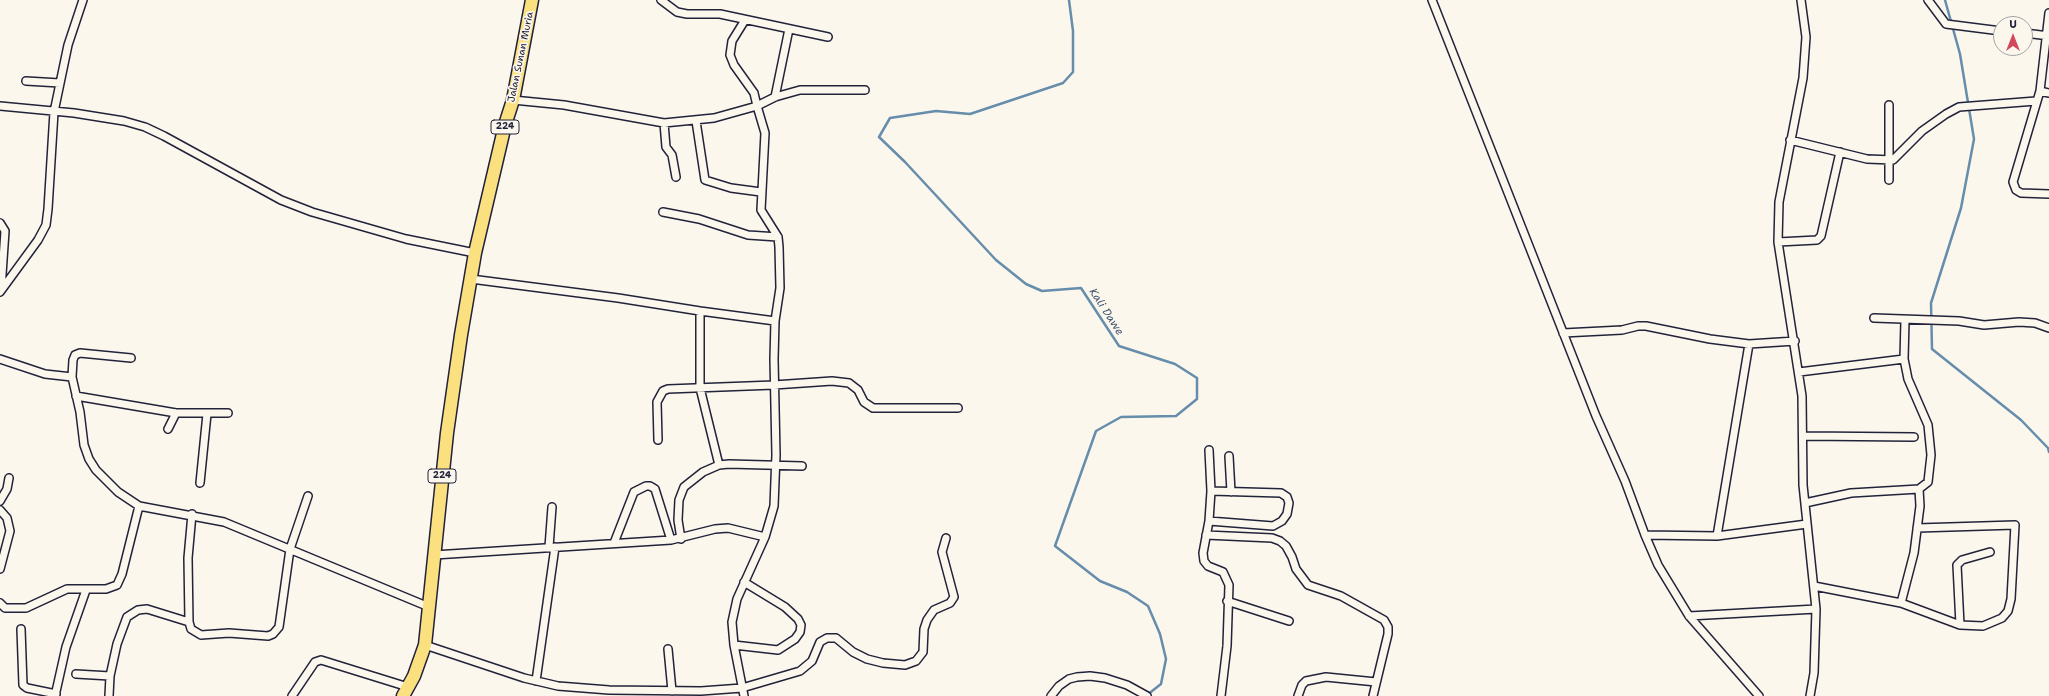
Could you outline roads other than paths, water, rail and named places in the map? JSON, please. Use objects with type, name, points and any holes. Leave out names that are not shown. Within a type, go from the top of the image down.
[{"type":"main road","name":"Jalan Sunan Muria","points":[[476,253],[505,126],[513,100],[532,0]]},
{"type":"main road","name":"224","points":[[405,691],[419,664],[425,645],[447,433],[476,253]]},
{"type":"street","points":[[1,291],[38,240],[46,225],[54,112],[68,45],[83,0]]},
{"type":"street","points":[[661,0],[677,12],[687,14],[720,14],[828,37]]},
{"type":"street","points":[[1432,0],[1596,416],[1626,481],[1645,535],[1658,564],[1689,616],[1759,696]]},
{"type":"street","points":[[1801,0],[1806,37],[1803,71],[1779,202],[1778,242],[1794,341],[1804,436],[1805,503],[1816,609],[1814,673],[1810,696]]},
{"type":"street","points":[[1928,0],[1942,22],[1960,27],[1993,30]]},
{"type":"street","points":[[2049,14],[2048,36],[2040,91],[2013,182],[2016,190],[2021,193],[2049,194]]},
{"type":"street","points":[[744,696],[734,645],[732,622],[736,599],[765,537],[774,506],[776,464],[774,386],[775,321],[780,288],[778,237],[761,210],[765,133],[754,93],[734,65],[730,56],[732,41],[745,20]]},
{"type":"street","points":[[775,97],[789,29]]},
{"type":"street","points":[[2033,34],[2048,36]]},
{"type":"street","points":[[26,81],[60,84]]},
{"type":"street","points":[[513,100],[564,105],[664,123],[696,121],[757,106],[775,97],[800,90],[865,90]]},
{"type":"street","points":[[2040,91],[2049,93]]},
{"type":"street","points":[[1790,140],[1867,159],[1893,160],[1922,131],[1946,114],[1959,108],[2036,101]]},
{"type":"street","points":[[1889,105],[1889,180]]},
{"type":"street","points":[[0,106],[74,113],[144,127],[164,136],[281,200],[312,212],[406,239],[476,253]]},
{"type":"street","points":[[696,121],[705,180],[731,188],[761,192]]},
{"type":"street","points":[[664,123],[666,147],[672,155],[676,177]]},
{"type":"street","points":[[1778,242],[1817,240],[1821,236],[1840,152]]},
{"type":"street","points":[[663,212],[699,220],[748,235],[778,237]]},
{"type":"street","points":[[0,223],[5,230],[1,291]]},
{"type":"street","points":[[471,279],[618,298],[775,321]]},
{"type":"street","points":[[700,311],[700,388],[719,465]]},
{"type":"street","points":[[1874,318],[1942,321],[1959,320],[1984,325],[2019,322],[2035,323],[2049,328]]},
{"type":"street","points":[[1805,503],[1850,493],[1919,489],[1928,482],[1931,455],[1928,425],[1908,379],[1904,359],[1905,320]]},
{"type":"street","points":[[1563,333],[1622,330],[1638,326],[1646,326],[1710,339],[1749,344],[1794,341]]},
{"type":"street","points":[[1717,536],[1749,344]]},
{"type":"street","points":[[131,358],[80,353],[75,355],[73,360],[72,377],[84,445],[89,459],[96,470],[118,492],[139,506],[192,514],[224,522],[429,608]]},
{"type":"street","points":[[0,359],[45,374],[72,377]]},
{"type":"street","points":[[1798,372],[1904,359]]},
{"type":"street","points":[[658,440],[657,402],[662,391],[668,389],[774,386],[843,382],[849,383],[858,390],[864,402],[873,408],[958,408]]},
{"type":"street","points":[[76,396],[176,413],[228,413]]},
{"type":"street","points":[[168,429],[176,413]]},
{"type":"street","points":[[200,483],[207,414]]},
{"type":"street","points":[[1804,436],[1914,437]]},
{"type":"street","points":[[1209,450],[1211,491],[1209,522],[1203,553],[1204,560],[1208,566],[1223,572],[1229,585],[1227,601],[1227,646],[1221,696]]},
{"type":"street","points":[[1229,456],[1231,492]]},
{"type":"street","points":[[681,539],[678,509],[679,500],[684,487],[692,479],[719,465],[776,464],[802,466]]},
{"type":"street","points":[[0,501],[7,490],[9,478]]},
{"type":"street","points":[[614,543],[634,492],[646,486],[650,486],[655,490],[671,540]]},
{"type":"street","points":[[1901,603],[1914,553],[1919,489]]},
{"type":"street","points":[[1209,522],[1273,526],[1282,522],[1287,514],[1289,503],[1287,497],[1281,493],[1211,491]]},
{"type":"street","points":[[192,514],[188,558],[189,622],[191,629],[200,635],[229,633],[268,636],[273,634],[279,627],[290,549],[308,496]]},
{"type":"street","points":[[0,603],[5,608],[26,608],[67,589],[106,589],[116,585],[122,574],[139,506]]},
{"type":"street","points":[[536,681],[552,547],[552,507]]},
{"type":"street","points":[[0,510],[7,518],[10,531],[0,569]]},
{"type":"street","points":[[1645,535],[1717,536],[1807,524]]},
{"type":"street","points":[[1814,586],[1901,603],[1960,626],[1983,626],[2002,618],[2008,611],[2011,599],[2015,525],[1917,528]]},
{"type":"street","points":[[434,555],[671,540],[681,539],[715,529],[728,528],[765,537]]},
{"type":"street","points":[[1206,535],[1272,538],[1280,541],[1286,546],[1296,569],[1308,585],[1341,596],[1384,620],[1388,627],[1388,634],[1373,696]]},
{"type":"street","points":[[425,645],[458,657],[536,681],[558,686],[608,693],[701,691],[742,688],[800,671],[812,661],[820,642],[827,638],[836,638],[853,652],[867,659],[883,664],[904,664],[916,661],[923,652],[924,629],[927,620],[934,610],[950,603],[954,597],[942,552],[946,538]]},
{"type":"street","points":[[1960,626],[1957,565],[1962,560],[1990,552]]},
{"type":"street","points":[[734,645],[778,650],[795,639],[800,632],[801,625],[798,619],[785,607],[744,582]]},
{"type":"street","points":[[21,629],[23,685],[27,688],[56,695],[66,647],[86,590]]},
{"type":"street","points":[[1227,601],[1289,621]]},
{"type":"street","points":[[109,696],[110,676],[124,623],[132,613],[147,609],[189,622]]},
{"type":"street","points":[[1689,616],[1816,609]]},
{"type":"street","points":[[668,649],[672,691]]},
{"type":"street","points":[[292,696],[315,662],[321,660],[405,691]]},
{"type":"street","points":[[76,674],[110,676]]},
{"type":"street","points":[[1051,696],[1059,686],[1069,679],[1084,676],[1105,678],[1139,691],[1147,696]]},
{"type":"street","points":[[1298,696],[1302,685],[1306,682],[1326,677],[1376,682]]},
{"type":"waterway","name":"Kali Dawe","points":[[1069,0],[1073,31],[1073,72],[1063,83],[970,114],[936,111],[890,118],[879,137],[905,162],[996,260],[1026,284],[1042,291],[1081,288],[1119,346],[1175,364],[1197,378],[1197,399],[1176,416],[1121,417],[1096,431],[1055,546],[1100,581],[1127,592],[1148,606],[1160,634],[1166,659],[1161,684],[1147,695]]},
{"type":"waterway","points":[[1945,0],[1960,54],[1974,139],[1961,208],[1931,303],[1932,349],[2021,420],[2048,448],[2049,452]]}]
